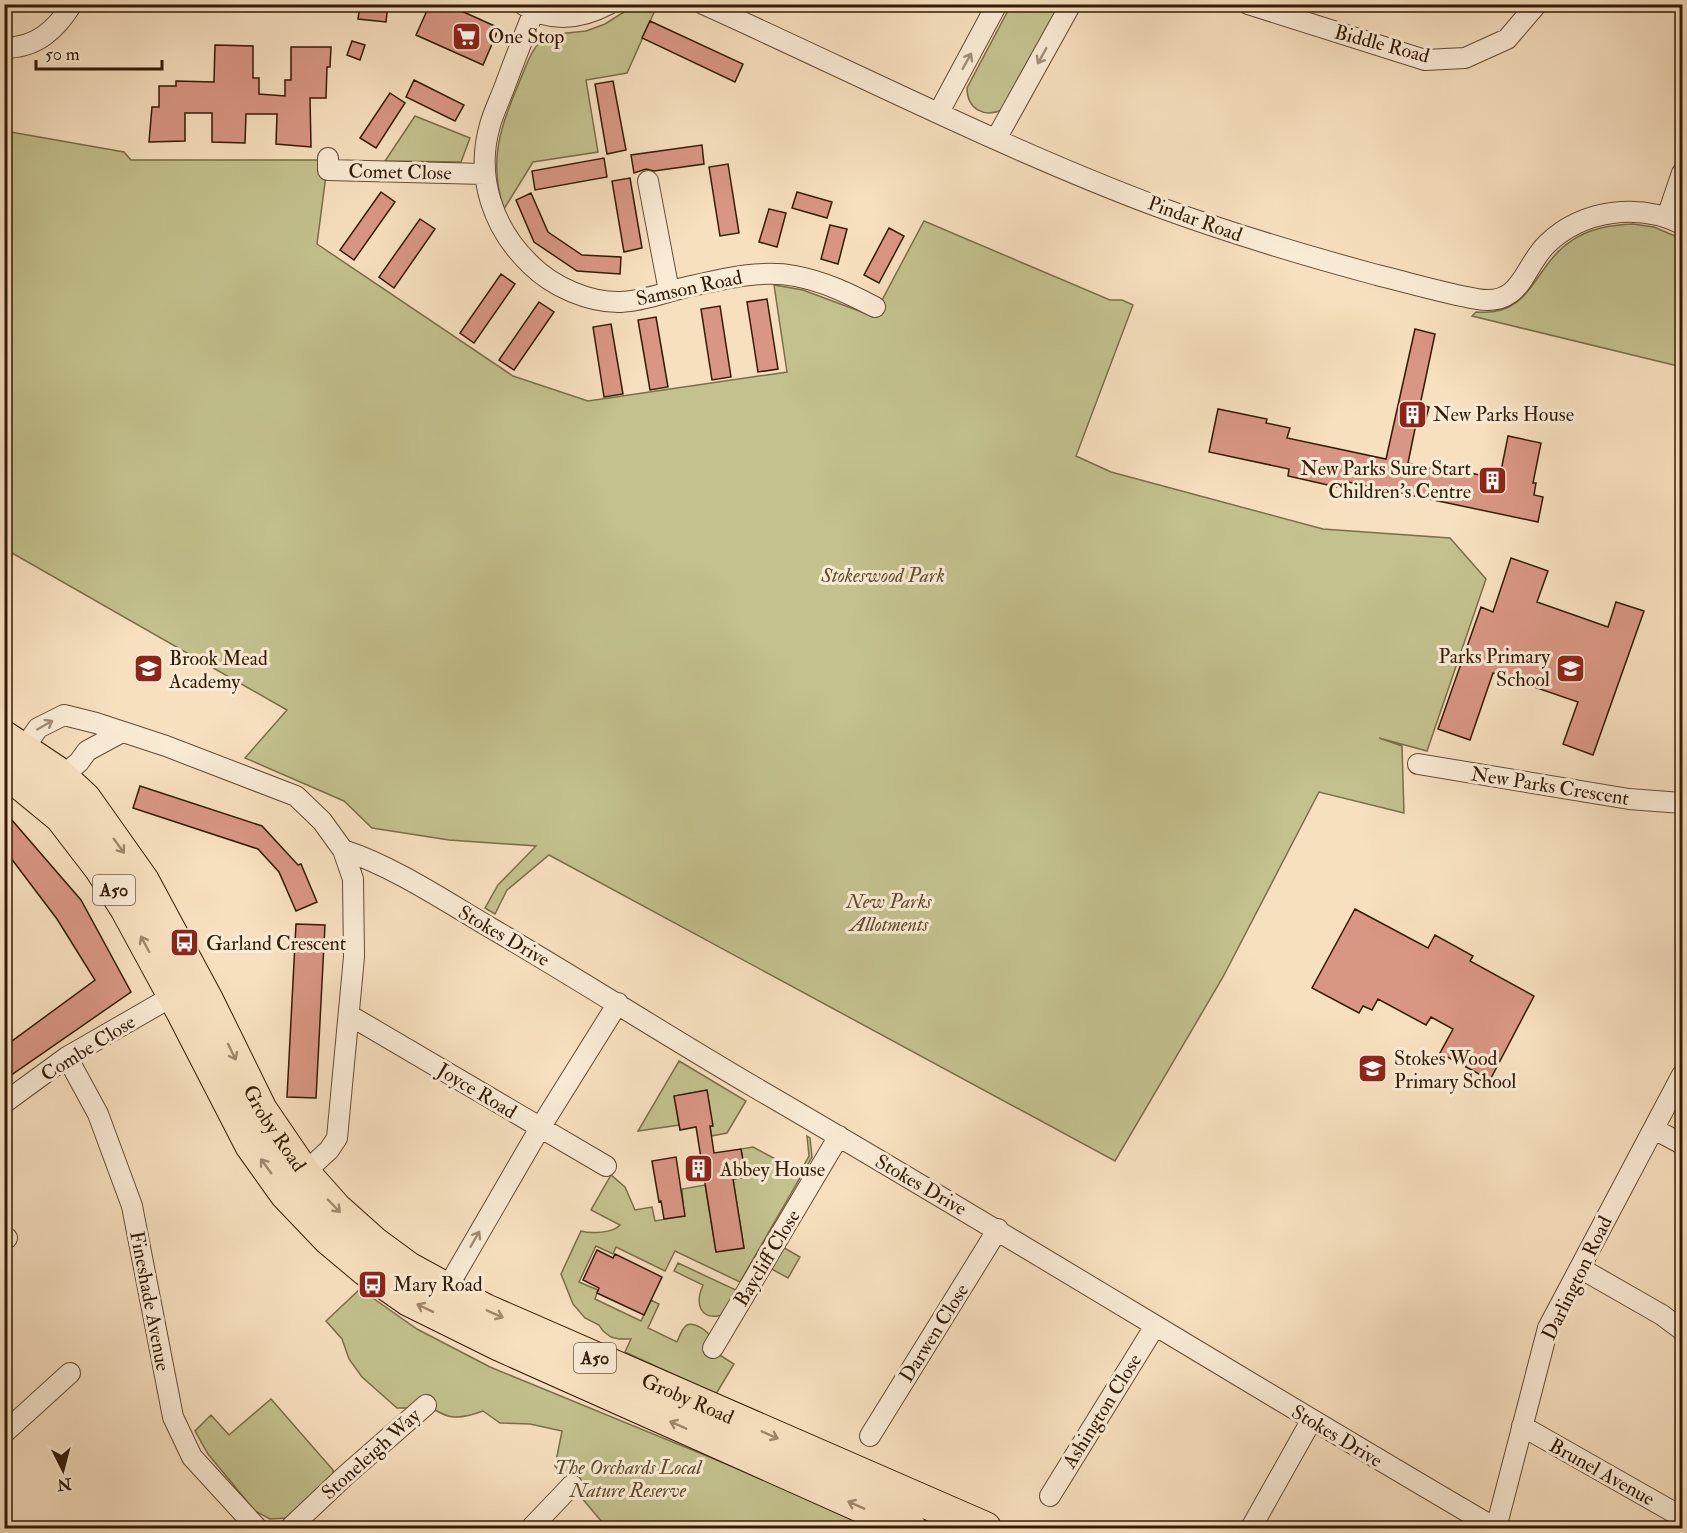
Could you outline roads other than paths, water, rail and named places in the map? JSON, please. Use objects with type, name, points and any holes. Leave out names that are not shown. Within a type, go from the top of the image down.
[{"type":"main road","name":"Groby Road","points":[[15,771],[61,777],[85,799],[143,880],[187,1002],[257,1153],[300,1211],[329,1239],[366,1270],[409,1300],[500,1345],[910,1528]]},
{"type":"main road","name":"Groby Road","points":[[15,771],[61,817],[101,869],[187,1002],[304,1173],[336,1209],[374,1243],[408,1268],[485,1310],[985,1528]]},
{"type":"street","points":[[4,48],[24,46],[51,33],[72,4]]},
{"type":"street","points":[[529,8],[553,17],[573,17],[592,13],[609,4]]},
{"type":"street","name":"Pindar Road","points":[[703,4],[996,139],[1156,206],[1266,244],[1340,266],[1479,300],[1503,297],[1513,291],[1521,284],[1546,244],[1574,225],[1605,213],[1622,212],[1640,212],[1675,221]]},
{"type":"street","points":[[939,112],[997,4]]},
{"type":"street","points":[[996,139],[1071,4]]},
{"type":"street","name":"Biddle Road","points":[[1248,4],[1425,60],[1465,58],[1507,39],[1536,4]]},
{"type":"street","name":"Samson Road","points":[[529,8],[490,126],[484,174],[494,213],[503,233],[516,251],[537,272],[555,283],[595,298],[620,302],[644,299],[719,280],[762,274],[795,275],[841,290],[875,307]]},
{"type":"street","name":"Comet Close","points":[[328,158],[328,170],[484,174]]},
{"type":"street","points":[[1675,221],[1683,173]]},
{"type":"street","points":[[648,181],[669,291]]},
{"type":"street","points":[[122,732],[87,751],[79,762],[61,777],[15,771],[38,728],[64,715],[75,717],[166,746],[296,796],[322,821],[342,850],[353,879],[354,957],[342,1069],[340,1123],[337,1138],[329,1150],[304,1173]]},
{"type":"street","points":[[75,717],[87,739],[83,774],[85,799]]},
{"type":"street","name":"New Parks Crescent","points":[[1418,764],[1629,799],[1683,803]]},
{"type":"street","name":"Stokes Drive","points":[[342,850],[369,859],[475,918],[1495,1528]]},
{"type":"street","name":"Combe Close","points":[[4,1103],[66,1057],[187,1002]]},
{"type":"street","points":[[446,1290],[540,1128],[618,1003]]},
{"type":"street","name":"Joyce Road","points":[[349,1015],[606,1166]]},
{"type":"street","name":"Fineshade Avenue","points":[[66,1057],[98,1114],[132,1206],[173,1417],[192,1457],[257,1528]]},
{"type":"street","name":"Darlington Road","points":[[1495,1528],[1548,1328],[1683,1075]]},
{"type":"street","points":[[1654,1129],[1683,1144]]},
{"type":"street","name":"Baycliff Close","points":[[713,1348],[839,1136]]},
{"type":"street","name":"Darwen Close","points":[[870,1436],[998,1230]]},
{"type":"street","points":[[1580,1268],[1662,1315],[1683,1330]]},
{"type":"street","name":"Ashington Close","points":[[1050,1496],[1155,1326]]},
{"type":"street","points":[[4,1433],[70,1373]]},
{"type":"street","name":"Stoneleigh Way","points":[[290,1528],[426,1405]]},
{"type":"street","points":[[1251,1528],[1311,1420]]},
{"type":"street","name":"Brunel Avenue","points":[[1522,1426],[1683,1517]]},
{"type":"street","points":[[531,1528],[572,1485]]},
{"type":"place","name":"One Stop","points":[[467,36]]},
{"type":"place","name":"New Parks House","points":[[1412,414]]},
{"type":"place","name":"New Parks Sure Start Children's Centre","points":[[1492,480]]},
{"type":"place","name":"Parks Primary School","points":[[1571,668]]},
{"type":"place","name":"Brook Mead Academy","points":[[148,669]]},
{"type":"place","name":"Garland Crescent","points":[[185,943]]},
{"type":"place","name":"Stokes Wood Primary School","points":[[1373,1069]]},
{"type":"place","name":"Abbey House","points":[[699,1169]]},
{"type":"place","name":"Mary Road","points":[[372,1284]]},
{"type":"park label","name":"Stokeswood Park","points":[[883,575]]},
{"type":"park label","name":"New Parks Allotments","points":[[889,912]]},
{"type":"park label","name":"The Orchards Local Nature Reserve","points":[[628,1478]]}]
